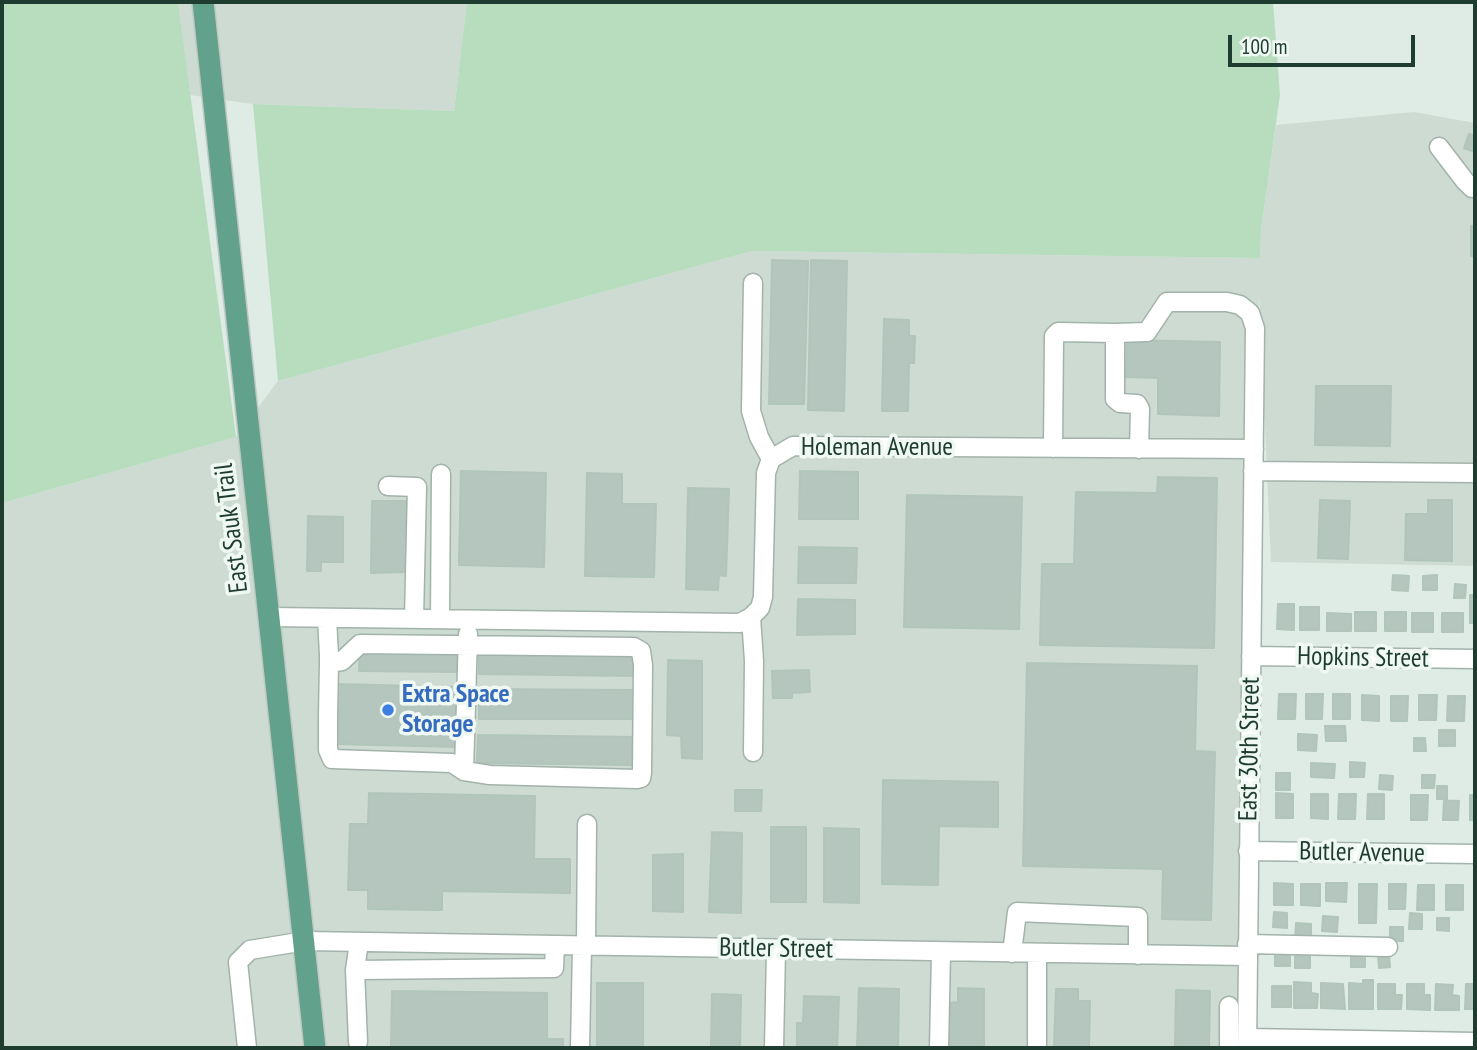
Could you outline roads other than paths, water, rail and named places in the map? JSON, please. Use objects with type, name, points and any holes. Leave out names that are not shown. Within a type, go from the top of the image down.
[{"type":"main road","name":"East Sauk Trail","points":[[203,2],[315,1048]]},
{"type":"street","points":[[1438,147],[1465,181],[1475,188]]},
{"type":"street","points":[[752,284],[751,411],[759,437],[771,459]]},
{"type":"street","name":"East 30th Street","points":[[1115,332],[1147,332],[1167,302],[1240,304],[1250,313],[1255,328],[1247,1043]]},
{"type":"street","points":[[1053,448],[1054,336],[1058,332],[1115,332],[1115,399],[1120,403],[1137,404],[1140,408],[1139,449]]},
{"type":"street","name":"Holeman Avenue","points":[[751,617],[760,608],[763,597],[766,473],[771,459],[793,446],[1254,449]]},
{"type":"street","points":[[1253,471],[1475,473]]},
{"type":"street","points":[[440,619],[441,474]]},
{"type":"street","points":[[388,486],[416,486],[414,619]]},
{"type":"street","points":[[270,617],[740,623],[751,617],[754,662],[752,752]]},
{"type":"street","points":[[327,618],[328,750],[332,759],[452,762],[464,771],[491,775],[640,778],[643,684],[641,652],[635,647],[360,644],[342,660],[329,663]]},
{"type":"street","points":[[464,771],[467,620]]},
{"type":"street","points":[[586,647],[587,621]]},
{"type":"street","name":"Hopkins Street","points":[[1251,656],[1475,659]]},
{"type":"street","points":[[580,1048],[587,824]]},
{"type":"street","name":"Butler Avenue","points":[[1248,851],[1475,854]]},
{"type":"street","points":[[1012,953],[1017,912],[1138,917],[1138,955]]},
{"type":"street","name":"Butler Street","points":[[247,1048],[238,962],[250,950],[305,941],[555,945],[583,952],[776,949],[1138,955],[1388,947]]},
{"type":"street","points":[[358,1042],[355,970],[359,942]]},
{"type":"street","points":[[355,970],[554,968],[555,945]]},
{"type":"street","points":[[774,1048],[776,949]]},
{"type":"street","points":[[554,964],[583,952]]},
{"type":"street","points":[[939,1048],[941,952]]},
{"type":"street","points":[[1037,953],[1037,1048]]},
{"type":"street","points":[[1228,1048],[1229,1006]]},
{"type":"street","points":[[1247,1043],[1475,1042]]},
{"type":"place","name":"Extra Space Storage","points":[[388,710]]}]
